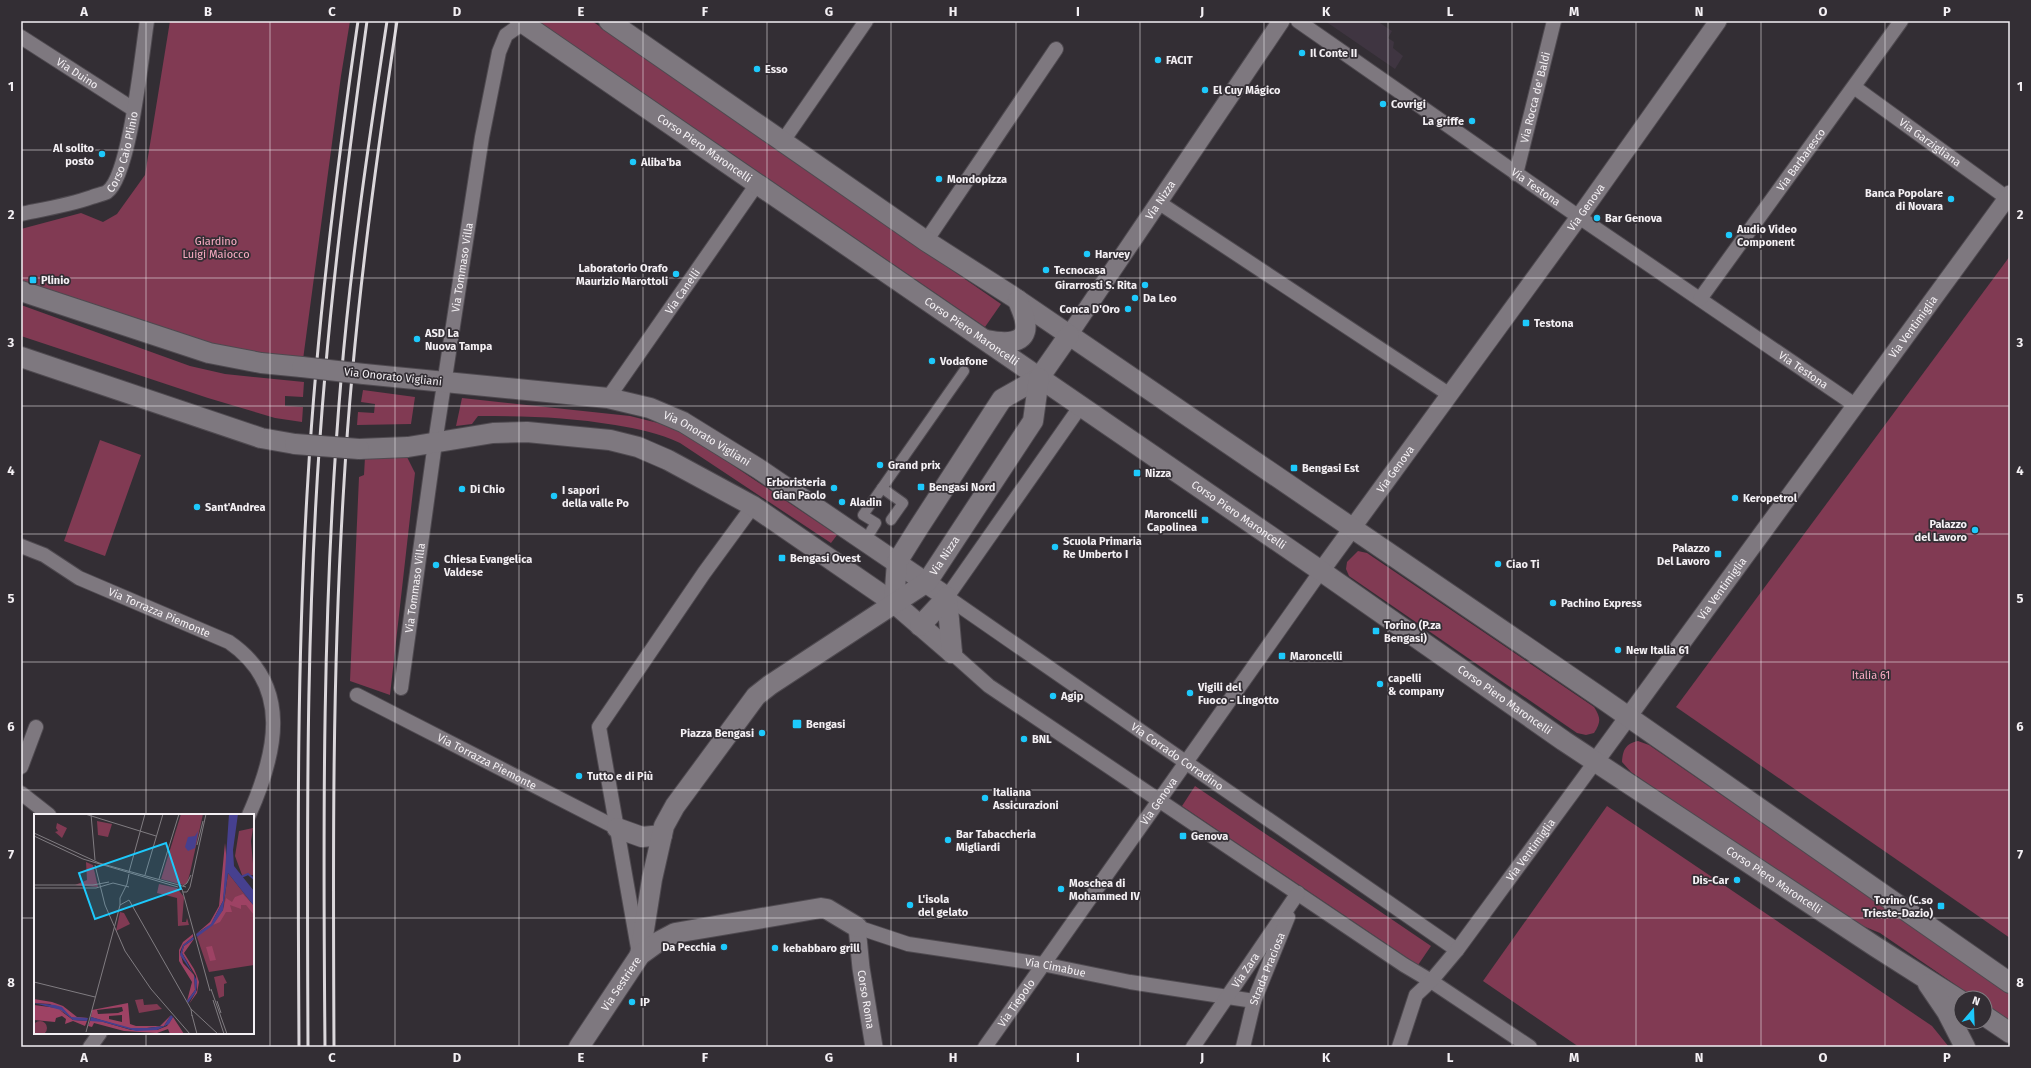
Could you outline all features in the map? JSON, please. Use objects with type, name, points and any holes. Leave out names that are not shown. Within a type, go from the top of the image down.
[{"type":"main road","points":[[609,21],[926,241],[1018,300],[1627,716],[2007,980]]},
{"type":"main road","name":"Corso Piero Maroncelli","points":[[522,22],[1080,407],[1321,571],[1595,762],[1953,996]]},
{"type":"main road","name":"Via Onorato Vigliani","points":[[21,292],[209,353],[261,363],[608,398],[650,408],[683,422],[759,469],[898,562]]},
{"type":"main road","points":[[982,339],[1003,344],[1015,342],[1021,337],[1025,331],[1026,323],[1018,300]]},
{"type":"main road","name":"Via Nizza","points":[[894,604],[898,562],[1002,399],[1039,378],[1069,335]]},
{"type":"main road","points":[[21,357],[261,438],[295,444],[359,449],[408,447],[493,433],[527,432],[610,440],[638,447],[668,460],[752,506],[894,604],[952,653]]},
{"type":"main road","name":"Via Nizza","points":[[894,604],[927,582],[1033,421],[1039,378]]},
{"type":"main road","name":"Via Corrado Corradino","points":[[898,562],[947,597]]},
{"type":"main road","points":[[920,626],[947,597]]},
{"type":"main road","points":[[947,597],[952,653]]},
{"type":"main road","points":[[640,955],[652,879],[664,826],[675,806],[756,696],[770,685],[894,604]]},
{"type":"main road","points":[[617,828],[642,837],[662,835]]},
{"type":"main road","name":"Via Sestriere","points":[[579,1047],[640,955],[675,932],[821,908],[827,909],[857,927]]},
{"type":"main road","points":[[1925,979],[1947,1012],[1965,1047]]},
{"type":"main road","points":[[1993,1021],[2010,1033]]},
{"type":"street","name":"Corso Caio Plinio","points":[[21,214],[71,204],[107,192],[118,177],[124,162],[147,21]]},
{"type":"street","points":[[783,141],[866,21]]},
{"type":"street","name":"Via Nizza","points":[[1069,335],[1281,21]]},
{"type":"street","name":"Via Testona","points":[[1298,21],[1579,218],[1855,405]]},
{"type":"street","name":"Via Rocca de' Baldi","points":[[1516,174],[1554,21]]},
{"type":"street","name":"Via Genova","points":[[1075,919],[1321,571],[1579,218],[1718,21]]},
{"type":"street","name":"Via Barbaresco","points":[[1700,299],[1901,21]]},
{"type":"street","name":"Via Tommaso Villa","points":[[401,688],[435,443],[482,137],[499,52],[506,35],[522,22]]},
{"type":"street","name":"Via Duino","points":[[21,37],[133,110]]},
{"type":"street","points":[[926,241],[1056,49]]},
{"type":"street","name":"Via Garzigliana","points":[[1854,87],[2008,196]]},
{"type":"street","name":"Via Canelli","points":[[608,398],[757,184]]},
{"type":"street","name":"Via Ventimiglia","points":[[1399,1047],[1416,995],[1431,981],[1457,950],[2008,196]]},
{"type":"street","points":[[1158,202],[1450,395]]},
{"type":"street","points":[[871,531],[876,523],[863,515],[964,371]]},
{"type":"street","points":[[947,597],[1080,407]]},
{"type":"street","points":[[882,488],[903,503],[891,520]]},
{"type":"street","points":[[640,955],[631,915],[599,727],[704,573],[752,506]]},
{"type":"street","name":"Via Torrazza Piemonte","points":[[21,546],[44,555],[79,578],[229,642],[243,651],[254,663],[261,674],[271,704],[273,723],[270,760],[249,814]]},
{"type":"street","name":"Via Corrado Corradino","points":[[947,597],[1457,950]]},
{"type":"street","points":[[952,653],[989,686],[1404,965],[1431,981],[1530,1047]]},
{"type":"street","name":"Via Torrazza Piemonte","points":[[357,695],[617,828]]},
{"type":"street","points":[[21,767],[36,727]]},
{"type":"street","points":[[21,793],[48,814]]},
{"type":"street","name":"Via Zara","points":[[1193,1047],[1298,893]]},
{"type":"street","name":"Strada Praciosa","points":[[1243,1047],[1254,1001],[1298,893]]},
{"type":"street","name":"Via Tiepolo","points":[[985,1047],[1075,919]]},
{"type":"street","name":"Via Cimabue","points":[[857,927],[908,944],[1042,964],[1130,982],[1254,1001]]},
{"type":"street","name":"Corso Roma","points":[[857,927],[861,968],[874,1047]]},
{"type":"street","points":[[90,1047],[99,1034]]},
{"type":"shaded area","points":[[1325,21],[1377,21],[1392,31],[1388,38],[1394,42],[1393,48],[1403,56],[1395,69]]},
{"type":"green space","name":"Giardino Luigi Maiocco","points":[[170,21],[350,21],[341,76],[302,367],[261,363],[21,291],[21,229],[81,213],[103,222],[117,214],[145,175]]},
{"type":"green space","points":[[538,21],[592,21],[1001,304],[985,327]]},
{"type":"green space","name":"Italia 61","points":[[2010,256],[2010,938],[1676,707]]},
{"type":"green space","points":[[21,305],[190,366],[225,374],[304,382],[303,397],[285,396],[285,406],[303,407],[302,422],[275,418],[208,398],[21,336]]},
{"type":"green space","points":[[363,390],[415,397],[411,424],[357,425],[358,412],[374,413],[375,404],[361,402]]},
{"type":"green space","points":[[462,398],[630,416],[662,424],[686,434],[837,535],[831,543],[680,443],[656,434],[615,425],[581,420],[513,416],[478,416],[472,424],[456,426]]},
{"type":"green space","points":[[100,440],[141,455],[105,556],[64,541]]},
{"type":"green space","points":[[365,457],[407,457],[415,473],[390,695],[350,681],[359,477],[364,475]]},
{"type":"green space","points":[[1358,551],[1367,553],[1594,707],[1599,717],[1599,723],[1594,733],[1586,735],[1577,733],[1349,576],[1346,569],[1347,562]]},
{"type":"green space","points":[[1638,741],[1649,745],[2010,994],[2010,1022],[1993,1010],[1993,990],[1963,990],[1880,933],[1846,919],[1631,772],[1622,762],[1623,754],[1627,746]]},
{"type":"green space","points":[[1195,786],[1431,946],[1418,965],[1182,806]]},
{"type":"green space","points":[[1607,806],[1932,1026],[1949,1047],[1579,1047],[1483,981]]},
{"type":"railway","points":[[299,1047],[298,834],[301,620],[308,478],[328,249],[358,21]]},
{"type":"railway","points":[[308,1047],[307,879],[309,711],[318,459],[338,242],[367,21]]},
{"type":"railway","points":[[325,1047],[325,714],[330,547],[335,463],[345,335],[355,245],[387,21]]},
{"type":"railway","points":[[334,1047],[335,694],[344,483],[353,367],[365,251],[397,21]]},
{"type":"place","name":"Il Conte II","points":[[1302,53]]},
{"type":"place","name":"FACIT","points":[[1158,60]]},
{"type":"place","name":"Esso","points":[[757,69]]},
{"type":"place","name":"El Cuy Mágico","points":[[1205,90]]},
{"type":"place","name":"Covrigi","points":[[1383,104]]},
{"type":"place","name":"La griffe","points":[[1472,121]]},
{"type":"place","name":"Al solito posto","points":[[102,154]]},
{"type":"place","name":"Aliba'ba","points":[[633,162]]},
{"type":"place","name":"Mondopizza","points":[[939,179]]},
{"type":"place","name":"Banca Popolare di Novara","points":[[1951,199]]},
{"type":"place","name":"Bar Genova","points":[[1597,218]]},
{"type":"place","name":"Audio Video Component","points":[[1729,235]]},
{"type":"place","name":"Harvey","points":[[1087,254]]},
{"type":"place","name":"Tecnocasa","points":[[1046,270]]},
{"type":"place","name":"Laboratorio Orafo Maurizio Marottoli","points":[[676,274]]},
{"type":"place","name":"Plinio","points":[[33,280]]},
{"type":"place","name":"Girarrosti S. Rita","points":[[1145,285]]},
{"type":"place","name":"Da Leo","points":[[1135,298]]},
{"type":"place","name":"Conca D'Oro","points":[[1128,309]]},
{"type":"place","name":"Testona","points":[[1526,323]]},
{"type":"place","name":"ASD La Nuova Tampa","points":[[417,339]]},
{"type":"place","name":"Vodafone","points":[[932,361]]},
{"type":"place","name":"Grand prix","points":[[880,465]]},
{"type":"place","name":"Bengasi Est","points":[[1294,468]]},
{"type":"place","name":"Nizza","points":[[1137,473]]},
{"type":"place","name":"Bengasi Nord","points":[[921,487]]},
{"type":"place","name":"Erboristeria Gian Paolo","points":[[834,488]]},
{"type":"place","name":"Di Chio","points":[[462,489]]},
{"type":"place","name":"I sapori della valle Po","points":[[554,496]]},
{"type":"place","name":"Keropetrol","points":[[1735,498]]},
{"type":"place","name":"Aladin","points":[[842,502]]},
{"type":"place","name":"Sant'Andrea","points":[[197,507]]},
{"type":"place","name":"Maroncelli Capolinea","points":[[1205,520]]},
{"type":"place","name":"Palazzo del Lavoro","points":[[1975,530]]},
{"type":"place","name":"Scuola Primaria Re Umberto I","points":[[1055,547]]},
{"type":"place","name":"Palazzo Del Lavoro","points":[[1718,554]]},
{"type":"place","name":"Bengasi Ovest","points":[[782,558]]},
{"type":"place","name":"Ciao Ti","points":[[1498,564]]},
{"type":"place","name":"Chiesa Evangelica Valdese","points":[[436,565]]},
{"type":"place","name":"Pachino Express","points":[[1553,603]]},
{"type":"place","name":"Torino (P.za Bengasi)","points":[[1376,631]]},
{"type":"place","name":"New Italia 61","points":[[1618,650]]},
{"type":"place","name":"Maroncelli","points":[[1282,656]]},
{"type":"place","name":"capelli & company","points":[[1380,684]]},
{"type":"place","name":"Vigili del Fuoco - Lingotto","points":[[1190,693]]},
{"type":"place","name":"Agip","points":[[1053,696]]},
{"type":"place","name":"Bengasi","points":[[797,724]]},
{"type":"place","name":"Piazza Bengasi","points":[[762,733]]},
{"type":"place","name":"BNL","points":[[1024,739]]},
{"type":"place","name":"Tutto e di Più","points":[[579,776]]},
{"type":"place","name":"Italiana Assicurazioni","points":[[985,798]]},
{"type":"place","name":"Genova","points":[[1183,836]]},
{"type":"place","name":"Bar Tabaccheria Migliardi","points":[[948,840]]},
{"type":"place","name":"Dis-Car","points":[[1737,880]]},
{"type":"place","name":"Moschea di Mohammed IV","points":[[1061,889]]},
{"type":"place","name":"L'isola del gelato","points":[[910,905]]},
{"type":"place","name":"Torino (C.so Trieste-Dazio)","points":[[1941,906]]},
{"type":"place","name":"Da Pecchia","points":[[724,947]]},
{"type":"place","name":"kebabbaro grill","points":[[775,948]]},
{"type":"place","name":"IP","points":[[632,1002]]}]
